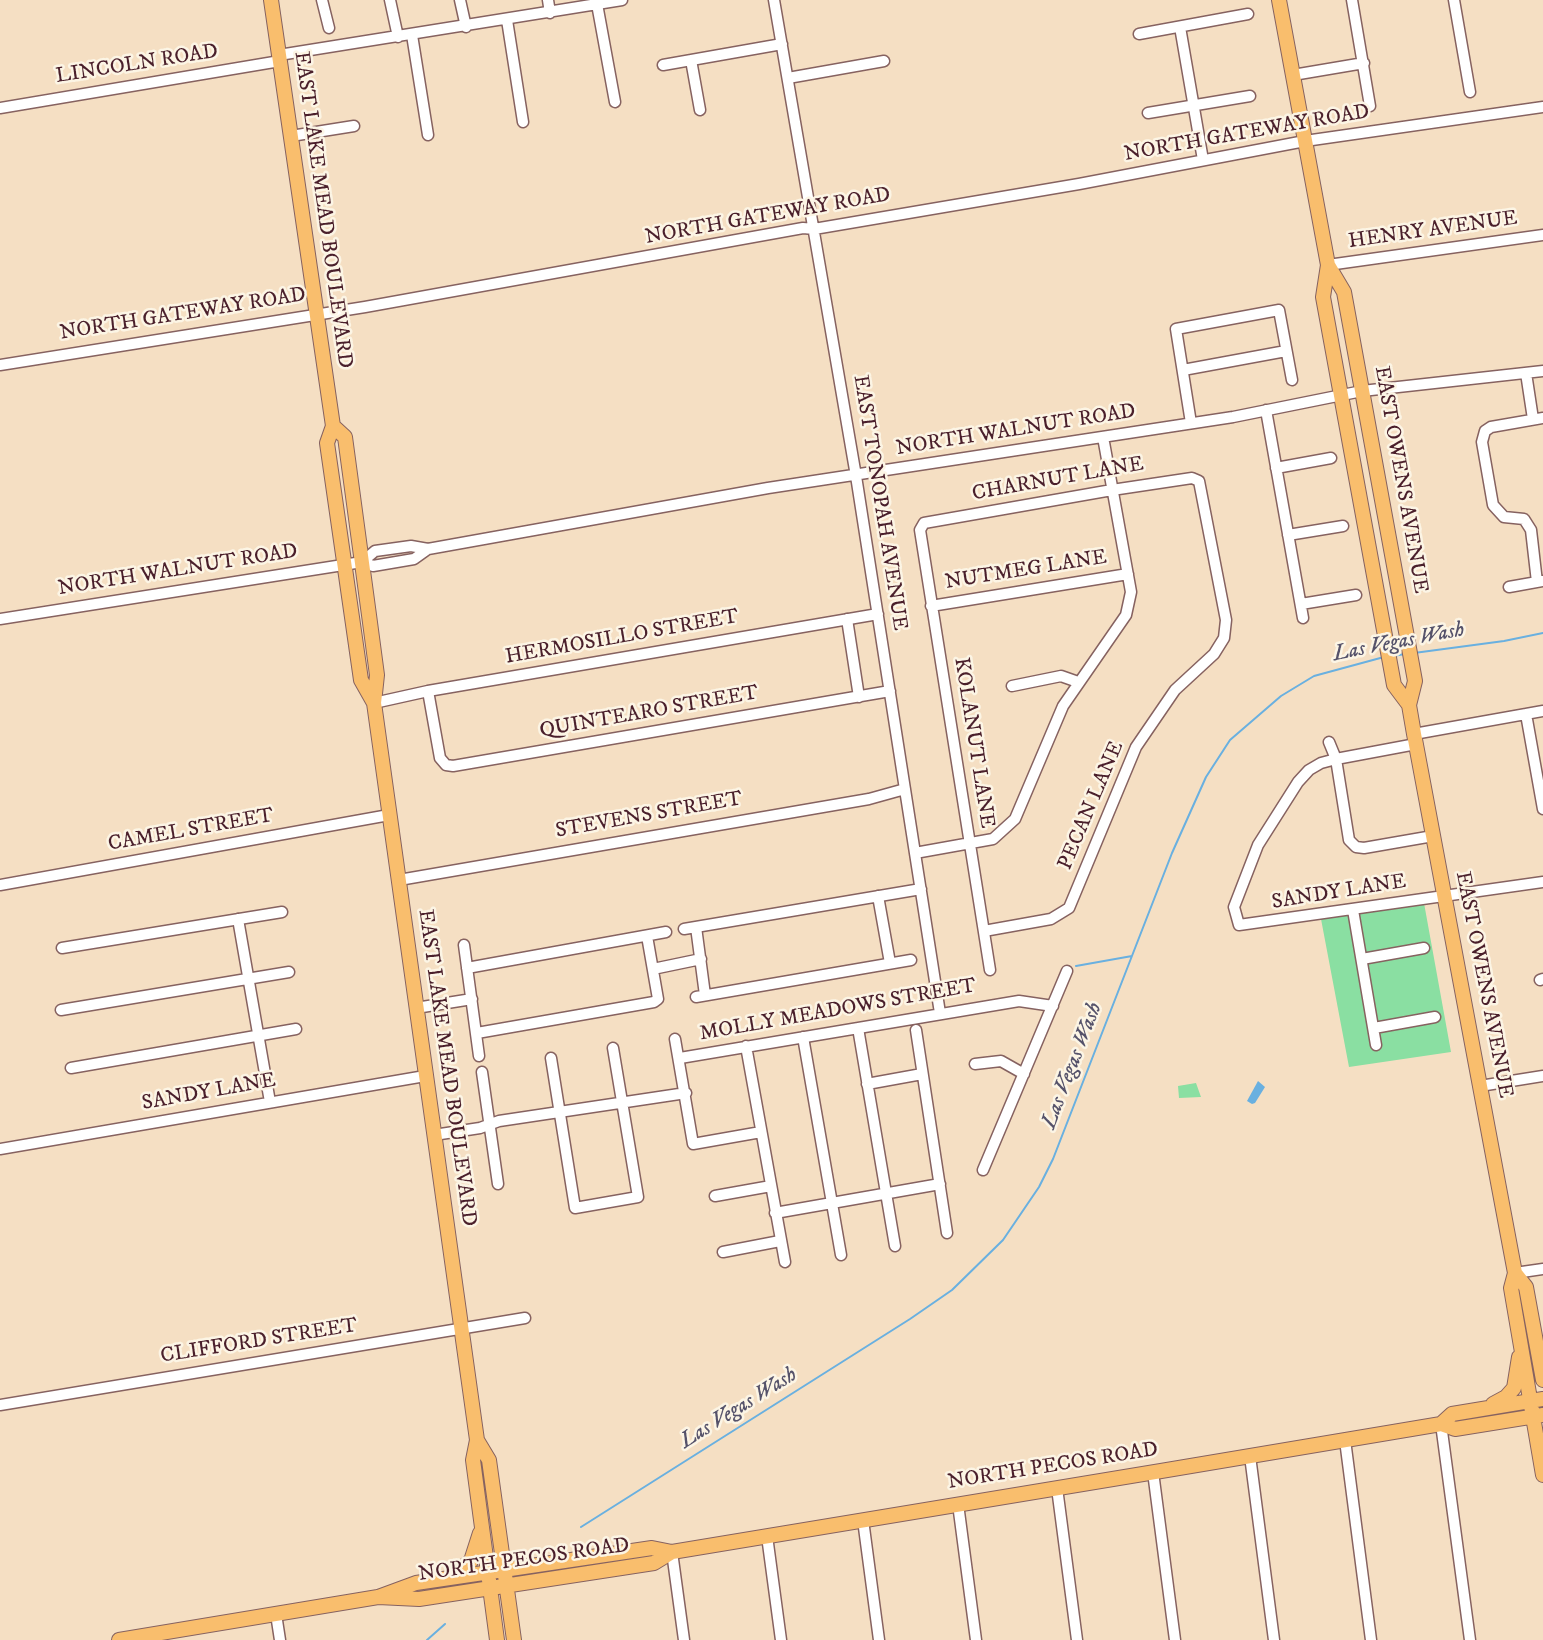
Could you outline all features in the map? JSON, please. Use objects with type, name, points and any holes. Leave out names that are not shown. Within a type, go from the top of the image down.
[{"type":"main road","name":"EAST LAKE MEAD BOULEVARD","points":[[271,0],[333,426],[327,443],[361,680],[374,703]]},
{"type":"main road","name":"EAST OWENS AVENUE","points":[[1280,0],[1328,265],[1323,297],[1382,621],[1394,685],[1409,705]]},
{"type":"main road","name":"EAST OWENS AVENUE","points":[[1328,265],[1344,292],[1404,617],[1415,681],[1409,705],[1515,1273],[1511,1288],[1521,1341],[1537,1400],[1543,1475]]},
{"type":"main road","name":"EAST LAKE MEAD BOULEVARD","points":[[333,426],[345,437],[362,562],[377,675],[374,703],[477,1440],[473,1460],[497,1640]]},
{"type":"main road","name":"EAST OWENS AVENUE","points":[[1515,1273],[1526,1287],[1543,1380]]},
{"type":"main road","points":[[1480,1410],[1506,1397],[1514,1388],[1521,1341]]},
{"type":"main road","name":"NORTH PECOS ROAD","points":[[1441,1424],[1452,1414],[1537,1400]]},
{"type":"main road","name":"NORTH PECOS ROAD","points":[[119,1640],[179,1635],[276,1614],[378,1597],[416,1583],[652,1548],[672,1552],[1441,1424],[1455,1429],[1539,1416]]},
{"type":"main road","name":"EAST LAKE MEAD BOULEVARD","points":[[477,1440],[489,1460],[514,1640]]},
{"type":"main road","points":[[444,1579],[463,1569],[471,1561],[482,1525]]},
{"type":"main road","name":"NORTH PECOS ROAD","points":[[378,1597],[419,1599],[506,1586],[654,1563],[672,1552]]},
{"type":"street","points":[[322,0],[329,28]]},
{"type":"street","points":[[390,0],[398,37]]},
{"type":"street","points":[[460,0],[466,27]]},
{"type":"street","points":[[548,0],[550,13]]},
{"type":"street","name":"LINCOLN ROAD","points":[[0,108],[398,37],[622,0]]},
{"type":"street","name":"EAST TONOPAH AVENUE","points":[[774,0],[856,476],[940,1013]]},
{"type":"street","points":[[1352,0],[1370,106]]},
{"type":"street","points":[[1454,0],[1470,92]]},
{"type":"street","points":[[597,4],[615,102]]},
{"type":"street","points":[[1139,34],[1248,14]]},
{"type":"street","points":[[507,20],[523,122]]},
{"type":"street","points":[[1180,27],[1203,160]]},
{"type":"street","points":[[412,35],[428,135]]},
{"type":"street","points":[[663,64],[782,44]]},
{"type":"street","points":[[691,60],[699,110]]},
{"type":"street","points":[[788,78],[884,61]]},
{"type":"street","points":[[1293,75],[1364,63]]},
{"type":"street","points":[[1148,113],[1250,96]]},
{"type":"street","name":"NORTH GATEWAY ROAD","points":[[0,365],[680,252],[803,228],[814,229],[1305,141],[1543,107]]},
{"type":"street","points":[[291,136],[354,126]]},
{"type":"street","name":"HENRY AVENUE","points":[[1328,265],[1543,235]]},
{"type":"street","points":[[1191,423],[1176,329],[1279,310],[1292,381]]},
{"type":"street","points":[[1183,370],[1286,351]]},
{"type":"street","name":"NORTH WALNUT ROAD","points":[[0,619],[345,566],[362,562],[370,552],[375,551],[411,546],[428,549],[768,488],[1191,423],[1362,391],[1526,374],[1543,370]]},
{"type":"street","points":[[1509,587],[1540,581],[1531,530],[1524,519],[1504,517],[1493,505],[1482,442],[1485,431],[1491,427],[1538,418],[1526,374]]},
{"type":"street","points":[[1266,410],[1303,618]]},
{"type":"street","points":[[915,853],[993,838],[1015,819],[1047,740],[1078,682],[1126,615],[1131,592],[1103,437]]},
{"type":"street","points":[[1276,468],[1331,458]]},
{"type":"street","name":"CHARNUT LANE","points":[[924,523],[1112,490],[1192,478],[1199,481]]},
{"type":"street","name":"PECAN LANE","points":[[984,931],[1052,919],[1069,908],[1136,747],[1175,690],[1214,654],[1224,638],[1226,620],[1199,481]]},
{"type":"street","name":"KOLANUT LANE","points":[[924,523],[920,538],[990,970]]},
{"type":"street","points":[[1288,535],[1342,526]]},
{"type":"street","name":"NUTMEG LANE","points":[[931,606],[1128,574]]},
{"type":"street","points":[[1300,604],[1356,595]]},
{"type":"street","name":"HERMOSILLO STREET","points":[[374,703],[428,691],[878,614]]},
{"type":"street","points":[[847,620],[859,696]]},
{"type":"street","points":[[1012,686],[1062,676],[1078,682]]},
{"type":"street","name":"QUINTEARO STREET","points":[[428,691],[440,758],[446,765],[475,763],[890,692]]},
{"type":"street","points":[[1336,759],[1543,711]]},
{"type":"street","points":[[1526,714],[1543,809]]},
{"type":"street","points":[[1329,742],[1336,759],[1349,840],[1356,847],[1364,848],[1433,836]]},
{"type":"street","name":"SANDY LANE","points":[[1336,759],[1320,763],[1309,770],[1258,845],[1234,907],[1239,925],[1543,882]]},
{"type":"street","name":"STEVENS STREET","points":[[399,880],[869,800],[905,789]]},
{"type":"street","name":"CAMEL STREET","points":[[0,885],[389,816]]},
{"type":"street","points":[[684,929],[921,889]]},
{"type":"street","points":[[878,896],[890,963]]},
{"type":"street","points":[[1353,910],[1376,1045]]},
{"type":"street","points":[[62,948],[282,912]]},
{"type":"street","points":[[238,919],[270,1102]]},
{"type":"street","points":[[696,927],[701,959],[700,996],[911,960]]},
{"type":"street","points":[[468,968],[666,932]]},
{"type":"street","points":[[477,1033],[654,1002],[658,999],[647,936]]},
{"type":"street","points":[[464,945],[479,1056]]},
{"type":"street","points":[[1362,959],[1424,948]]},
{"type":"street","points":[[653,969],[701,959]]},
{"type":"street","points":[[983,1170],[1067,971]]},
{"type":"street","points":[[61,1010],[289,972]]},
{"type":"street","points":[[416,1008],[472,999]]},
{"type":"street","name":"MOLLY MEADOWS STREET","points":[[761,1132],[693,1144],[680,1058],[1019,1001],[1053,1006]]},
{"type":"street","points":[[1374,1028],[1435,1017]]},
{"type":"street","points":[[858,1028],[895,1246]]},
{"type":"street","points":[[71,1068],[296,1029]]},
{"type":"street","points":[[916,1030],[947,1233]]},
{"type":"street","points":[[803,1037],[841,1255]]},
{"type":"street","points":[[675,1039],[680,1058]]},
{"type":"street","points":[[746,1046],[785,1262]]},
{"type":"street","points":[[551,1058],[575,1208],[638,1197],[613,1048]]},
{"type":"street","points":[[975,1064],[1001,1061],[1024,1074]]},
{"type":"street","points":[[482,1072],[498,1184]]},
{"type":"street","points":[[867,1084],[922,1074]]},
{"type":"street","name":"SANDY LANE","points":[[0,1149],[425,1076]]},
{"type":"street","points":[[1480,1086],[1543,1076]]},
{"type":"street","points":[[434,1135],[489,1126],[499,1121],[686,1093]]},
{"type":"street","points":[[775,1213],[940,1184]]},
{"type":"street","points":[[716,1196],[771,1186]]},
{"type":"street","points":[[723,1252],[780,1241]]},
{"type":"street","points":[[1515,1273],[1543,1269]]},
{"type":"street","name":"CLIFFORD STREET","points":[[0,1405],[525,1318]]},
{"type":"street","points":[[1441,1424],[1470,1640]]},
{"type":"street","points":[[1345,1440],[1371,1640]]},
{"type":"street","points":[[1250,1456],[1274,1640]]},
{"type":"street","points":[[1153,1472],[1175,1640]]},
{"type":"street","points":[[1058,1488],[1077,1640]]},
{"type":"street","points":[[958,1504],[976,1640]]},
{"type":"street","points":[[863,1520],[879,1640]]},
{"type":"street","points":[[767,1536],[781,1640]]},
{"type":"street","points":[[672,1552],[684,1640]]},
{"type":"street","points":[[276,1614],[280,1640]]},
{"type":"green space","points":[[1424,903],[1451,1052],[1349,1067],[1321,919]]},
{"type":"green space","points":[[1196,1083],[1201,1097],[1179,1098],[1178,1086]]},
{"type":"water","points":[[1258,1081],[1265,1087],[1252,1104],[1247,1101]]},
{"type":"waterway","name":"Las Vegas Wash","points":[[1414,653],[1504,641],[1543,633]]},
{"type":"waterway","name":"Las Vegas Wash","points":[[1393,656],[1405,654]]},
{"type":"waterway","name":"Las Vegas Wash","points":[[581,1527],[910,1319],[952,1290],[1003,1240],[1039,1187],[1053,1159],[1172,853],[1206,777],[1230,740],[1281,696],[1314,676],[1384,657]]},
{"type":"waterway","points":[[1076,966],[1132,956]]},
{"type":"waterway","name":"Las Vegas Wash","points":[[427,1640],[445,1624]]}]
